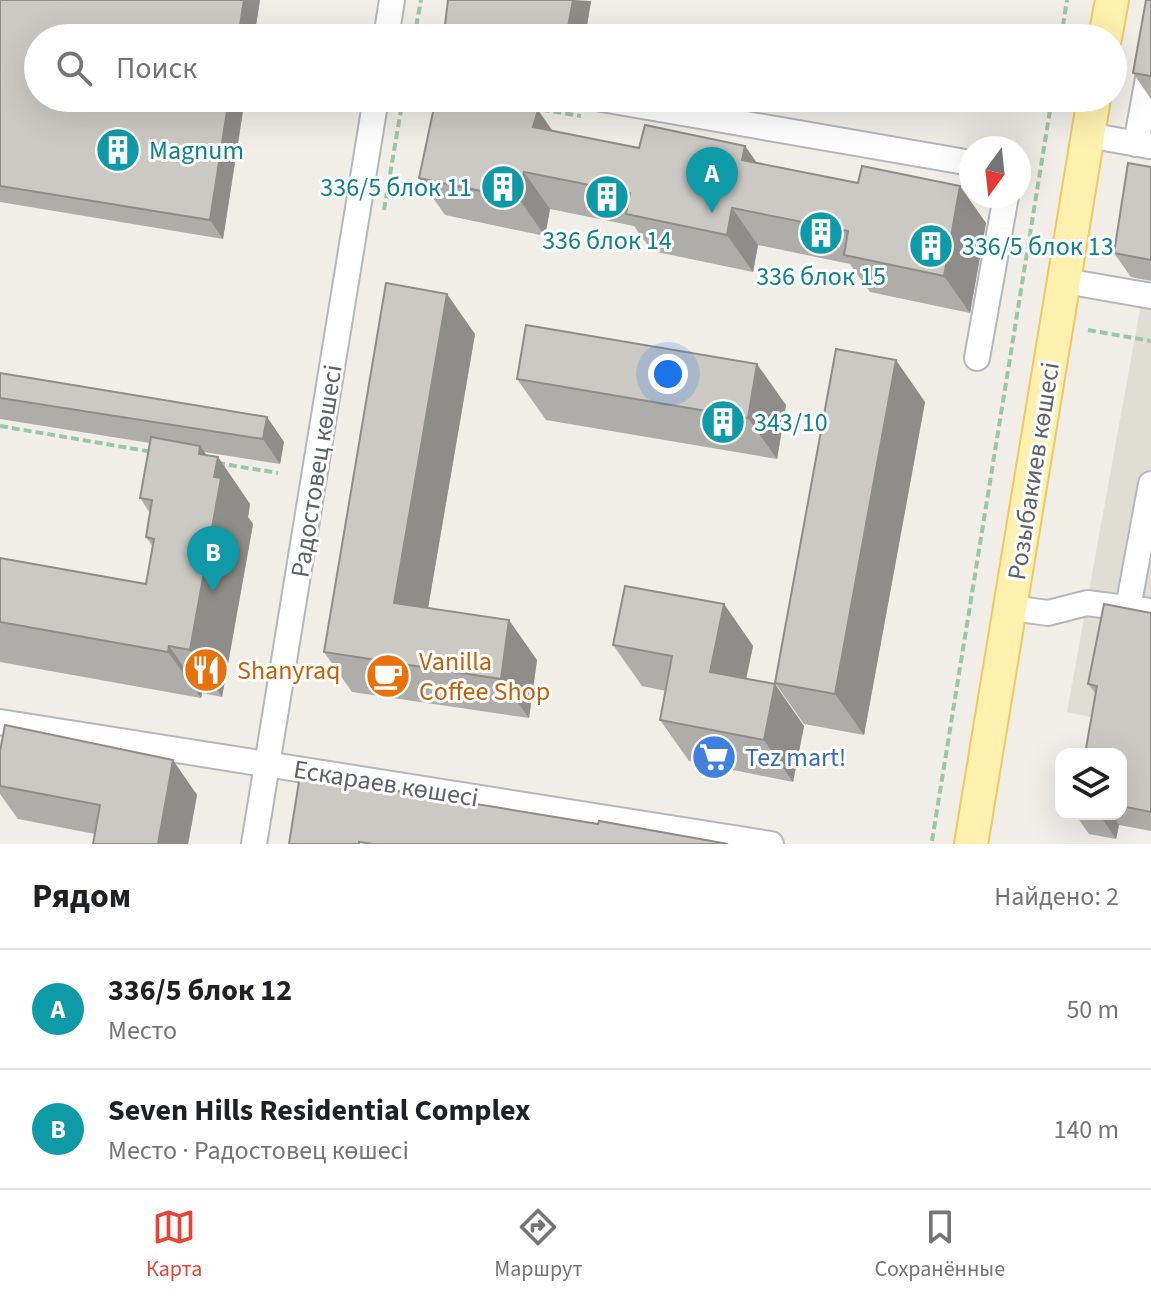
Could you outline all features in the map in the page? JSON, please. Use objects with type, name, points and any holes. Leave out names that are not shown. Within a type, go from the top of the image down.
[{"type":"main road","points":[[1108,24],[1112,0]]},
{"type":"main road","name":"Розыбакиев көшесі","points":[[971,844],[1092,112]]},
{"type":"street","points":[[388,24],[392,0]]},
{"type":"street","points":[[1088,135],[1143,145],[1151,62]]},
{"type":"street","name":"Радостовец көшесі","points":[[254,844],[374,112]]},
{"type":"street","points":[[677,112],[959,161]]},
{"type":"street","points":[[977,358],[1012,208]]},
{"type":"street","points":[[1065,281],[1151,296]]},
{"type":"street","points":[[1011,608],[1048,613],[1087,603],[1140,610],[1151,484]]},
{"type":"street","name":"Ескараев көшесі","points":[[0,722],[771,844]]},
{"type":"path","points":[[417,24],[421,0]]},
{"type":"path","points":[[1063,24],[1067,0]]},
{"type":"path","points":[[932,841],[1050,112]]},
{"type":"path","points":[[1031,191],[1037,190]]},
{"type":"path","points":[[1088,330],[1151,341]]},
{"type":"path","points":[[0,426],[154,452]]},
{"type":"path","points":[[216,463],[278,473]]},
{"type":"shaded area","points":[[1143,293],[1151,294],[1151,730],[1067,712]]},
{"type":"building","name":"Magnum","points":[[0,0],[244,0],[240,24],[24,24],[24,112],[227,112],[210,220],[0,186]]},
{"type":"building","points":[[448,0],[573,0],[569,24],[445,24]]},
{"type":"building","points":[[1146,0],[1151,0],[1151,76],[1133,73]]},
{"type":"building","points":[[433,112],[537,112],[533,127],[639,148],[645,125],[745,146],[742,160],[858,183],[862,166],[959,186],[944,276],[844,255],[848,231],[732,208],[727,235],[626,214],[630,193],[524,172],[519,199],[419,178]]},
{"type":"building","points":[[1128,163],[1151,167],[1151,260],[1114,253]]},
{"type":"building","points":[[386,283],[447,294],[394,603],[509,620],[501,679],[324,652]]},
{"type":"building","points":[[526,325],[757,364],[748,418],[517,379]]},
{"type":"building","points":[[836,349],[896,360],[835,694],[775,683]]},
{"type":"building","points":[[0,373],[267,417],[263,439],[0,398]]},
{"type":"building","points":[[151,437],[200,446],[199,454],[218,457],[214,477],[221,478],[190,650],[169,646],[168,652],[0,622],[0,558],[146,584],[154,539],[146,537],[152,500],[140,498]]},
{"type":"building","points":[[625,586],[724,604],[710,672],[775,684],[764,740],[660,720],[672,656],[613,645]]},
{"type":"building","points":[[1104,604],[1151,613],[1151,812],[1127,807],[1127,748],[1086,748],[1097,686],[1088,684]]},
{"type":"building","points":[[5,725],[173,760],[158,844],[93,844],[100,805],[0,786],[0,751]]},
{"type":"building","points":[[300,775],[598,824],[599,821],[728,844],[289,844]]},
{"type":"place","name":"Magnum","points":[[118,150]]},
{"type":"place","name":"336/5 блок 11","points":[[503,187]]},
{"type":"place","name":"336 блок 14","points":[[607,197]]},
{"type":"place","name":"336/5 блок 12","points":[[712,213]]},
{"type":"place","name":"336 блок 15","points":[[821,233]]},
{"type":"place","name":"336/5 блок 13","points":[[931,246]]},
{"type":"place","name":"343/10","points":[[723,422]]},
{"type":"place","name":"Seven Hills Residential Complex","points":[[213,592]]},
{"type":"place","name":"Shanyraq","points":[[206,670]]},
{"type":"place","name":"Vanilla Coffee Shop","points":[[388,676]]},
{"type":"place","name":"Tez mart!","points":[[714,757]]}]
